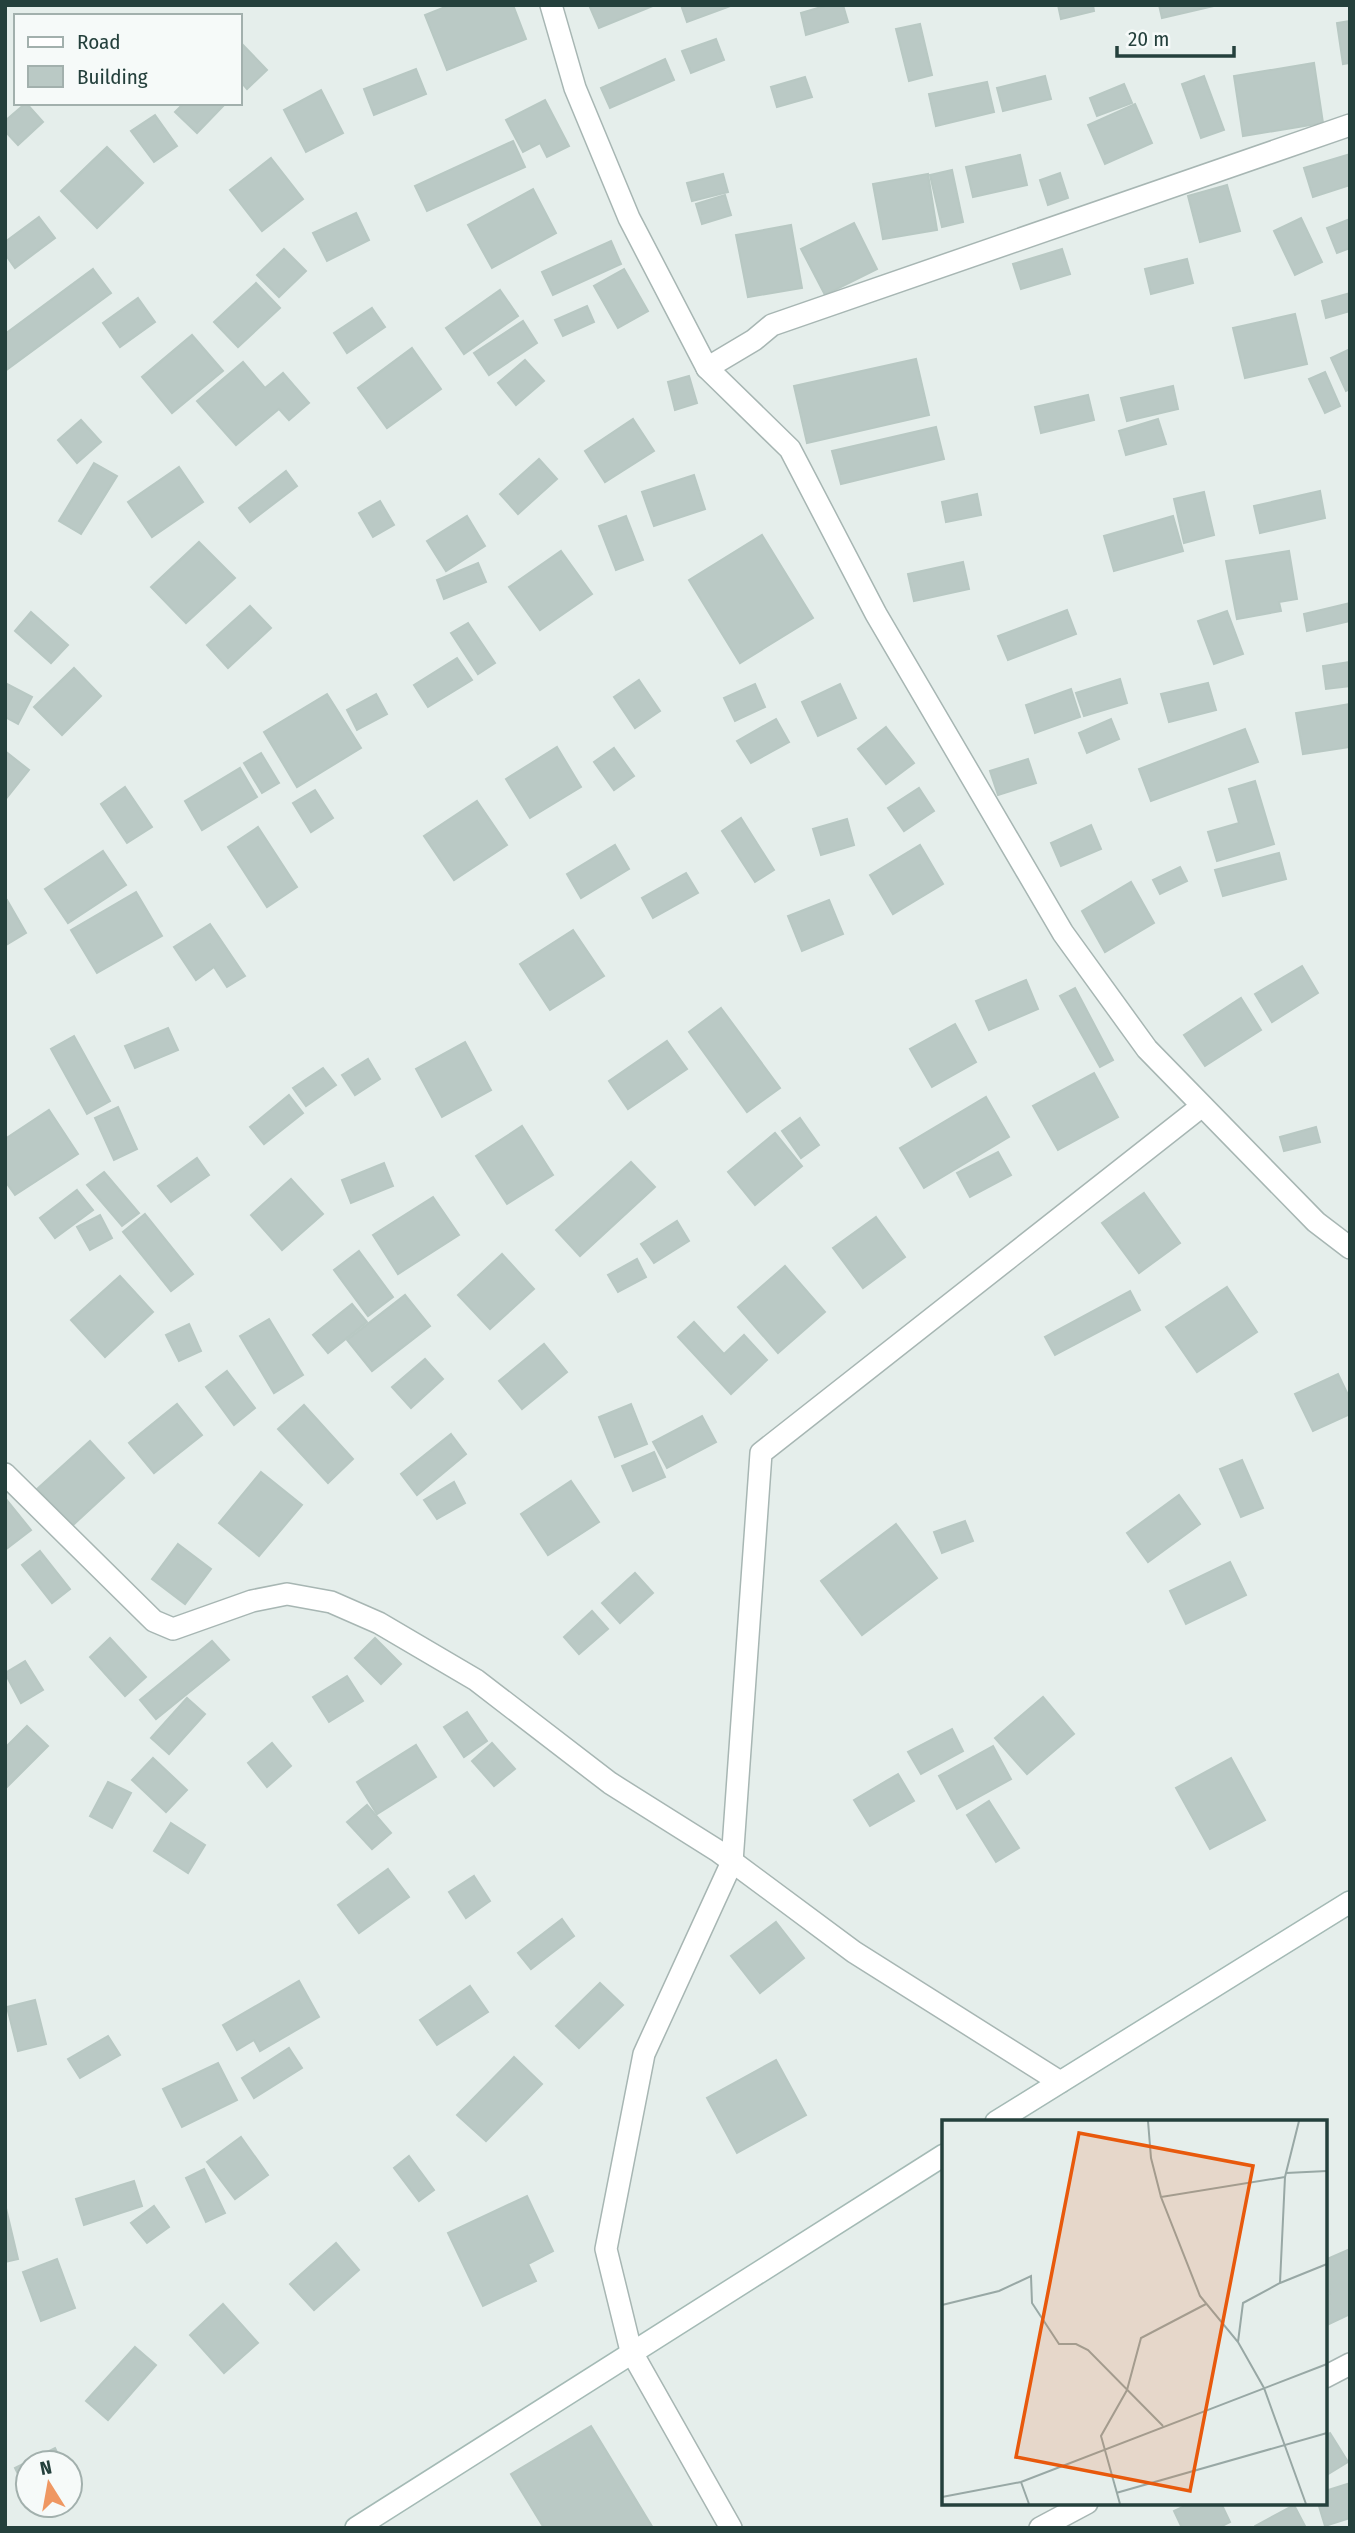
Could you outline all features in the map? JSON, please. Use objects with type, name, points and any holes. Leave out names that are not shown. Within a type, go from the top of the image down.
[{"type":"street","points":[[551,5],[575,88],[629,218],[707,368],[790,449],[876,614],[1063,933],[1147,1049],[1316,1222],[1350,1248]]},
{"type":"street","points":[[707,368],[754,340],[772,325],[1350,125]]},
{"type":"street","points":[[731,2528],[631,2351],[606,2249],[644,2054],[732,1862],[761,1453],[1202,1105]]},
{"type":"street","points":[[5,1474],[154,1622],[173,1629],[251,1601],[287,1594],[331,1602],[379,1623],[476,1680],[610,1783],[732,1862],[854,1952],[1060,2082]]},
{"type":"street","points":[[999,2120],[1350,1902]]},
{"type":"street","points":[[356,2528],[631,2351],[942,2156]]},
{"type":"street","points":[[1327,2375],[1350,2364]]},
{"type":"street","points":[[1040,2528],[1083,2505]]},
{"type":"building","points":[[450,5],[513,5],[526,39],[447,70],[425,15]]},
{"type":"building","points":[[589,5],[655,5],[599,28]]},
{"type":"building","points":[[681,5],[733,5],[687,22]]},
{"type":"building","points":[[828,5],[843,5],[848,22],[806,35],[801,13]]},
{"type":"building","points":[[1058,5],[1093,5],[1094,11],[1061,19]]},
{"type":"building","points":[[1159,5],[1218,5],[1162,18]]},
{"type":"building","points":[[1350,21],[1350,63],[1343,64],[1337,23]]},
{"type":"building","points":[[920,24],[932,75],[909,81],[896,29]]},
{"type":"building","points":[[716,39],[724,60],[691,73],[682,51]]},
{"type":"building","points":[[242,44],[267,70],[247,89],[242,83]]},
{"type":"building","points":[[665,59],[674,80],[610,108],[601,88]]},
{"type":"building","points":[[1314,63],[1323,123],[1243,136],[1234,76]]},
{"type":"building","points":[[416,69],[426,94],[374,115],[364,89]]},
{"type":"building","points":[[1045,76],[1051,99],[1003,111],[997,88]]},
{"type":"building","points":[[1204,76],[1224,130],[1201,138],[1182,84]]},
{"type":"building","points":[[805,77],[812,97],[777,107],[771,87]]},
{"type":"building","points":[[987,82],[994,112],[936,126],[929,94]]},
{"type":"building","points":[[1124,84],[1132,103],[1097,116],[1090,98]]},
{"type":"building","points":[[321,90],[343,133],[306,152],[284,110]]},
{"type":"building","points":[[545,100],[569,146],[547,157],[540,143],[523,152],[506,120]]},
{"type":"building","points":[[1135,104],[1152,143],[1105,164],[1088,125]]},
{"type":"building","points":[[24,105],[28,105],[43,122],[18,145],[5,131],[5,121]]},
{"type":"building","points":[[182,105],[224,105],[197,133],[175,112]]},
{"type":"building","points":[[155,115],[177,146],[154,162],[131,131]]},
{"type":"building","points":[[513,141],[525,167],[427,211],[415,186]]},
{"type":"building","points":[[107,147],[143,183],[97,228],[61,191]]},
{"type":"building","points":[[1350,154],[1350,185],[1313,197],[1304,168]]},
{"type":"building","points":[[1020,155],[1027,185],[973,197],[966,167]]},
{"type":"building","points":[[271,158],[303,199],[262,231],[230,190]]},
{"type":"building","points":[[952,170],[963,222],[942,227],[930,175]]},
{"type":"building","points":[[1060,173],[1068,198],[1048,205],[1040,180]]},
{"type":"building","points":[[723,174],[728,192],[692,201],[687,183]]},
{"type":"building","points":[[928,174],[937,230],[883,239],[873,184]]},
{"type":"building","points":[[1227,185],[1240,231],[1200,242],[1188,196]]},
{"type":"building","points":[[533,189],[556,233],[492,268],[468,225]]},
{"type":"building","points":[[725,195],[731,215],[702,224],[696,204]]},
{"type":"building","points":[[356,213],[369,240],[327,261],[313,233]]},
{"type":"building","points":[[39,217],[55,238],[15,268],[5,254],[5,242]]},
{"type":"building","points":[[1301,218],[1322,262],[1295,275],[1274,231]]},
{"type":"building","points":[[1350,219],[1350,248],[1337,253],[1327,228]]},
{"type":"building","points":[[854,223],[877,269],[825,295],[801,249]]},
{"type":"building","points":[[791,225],[802,288],[748,297],[736,235]]},
{"type":"building","points":[[611,241],[621,264],[553,295],[542,272]]},
{"type":"building","points":[[284,249],[306,271],[279,297],[257,275]]},
{"type":"building","points":[[1062,249],[1070,274],[1021,289],[1013,264]]},
{"type":"building","points":[[1187,259],[1193,283],[1151,294],[1145,269]]},
{"type":"building","points":[[93,269],[111,293],[5,371],[5,334]]},
{"type":"building","points":[[624,269],[648,311],[618,328],[594,286]]},
{"type":"building","points":[[256,283],[280,308],[238,347],[214,322]]},
{"type":"building","points":[[500,290],[518,316],[464,354],[446,328]]},
{"type":"building","points":[[1350,293],[1350,311],[1326,318],[1322,301]]},
{"type":"building","points":[[138,298],[155,322],[120,347],[103,323]]},
{"type":"building","points":[[587,306],[594,322],[563,336],[555,320]]},
{"type":"building","points":[[372,308],[385,327],[347,353],[334,333]]},
{"type":"building","points":[[1295,314],[1307,364],[1245,378],[1233,328]]},
{"type":"building","points":[[523,321],[537,343],[489,375],[474,353]]},
{"type":"building","points":[[192,335],[223,371],[172,413],[142,377]]},
{"type":"building","points":[[412,348],[441,389],[387,428],[358,388]]},
{"type":"building","points":[[1350,349],[1350,389],[1346,391],[1331,358]]},
{"type":"building","points":[[916,359],[929,415],[807,443],[794,386]]},
{"type":"building","points":[[525,360],[544,381],[516,405],[498,383]]},
{"type":"building","points":[[243,362],[265,388],[283,373],[309,403],[289,420],[279,409],[236,445],[197,401]]},
{"type":"building","points":[[1325,372],[1340,406],[1325,413],[1309,379]]},
{"type":"building","points":[[689,376],[697,403],[675,410],[668,382]]},
{"type":"building","points":[[1173,386],[1178,409],[1127,421],[1121,398]]},
{"type":"building","points":[[1088,395],[1094,420],[1041,433],[1035,407]]},
{"type":"building","points":[[633,419],[654,451],[605,482],[585,451]]},
{"type":"building","points":[[1158,419],[1166,444],[1126,455],[1119,431]]},
{"type":"building","points":[[81,420],[101,442],[77,463],[58,440]]},
{"type":"building","points":[[936,427],[944,459],[841,484],[832,451]]},
{"type":"building","points":[[539,459],[557,479],[518,514],[500,494]]},
{"type":"building","points":[[94,463],[117,476],[81,534],[59,521]]},
{"type":"building","points":[[179,467],[203,502],[152,537],[128,502]]},
{"type":"building","points":[[286,471],[297,486],[250,522],[239,508]]},
{"type":"building","points":[[694,475],[705,509],[654,526],[642,492]]},
{"type":"building","points":[[1320,491],[1325,518],[1260,533],[1254,506]]},
{"type":"building","points":[[1204,492],[1214,535],[1184,543],[1174,499]]},
{"type":"building","points":[[977,494],[981,515],[946,522],[942,502]]},
{"type":"building","points":[[380,501],[394,525],[373,537],[359,513]]},
{"type":"building","points":[[467,516],[485,546],[446,571],[427,541]]},
{"type":"building","points":[[626,516],[643,560],[616,570],[599,526]]},
{"type":"building","points":[[1173,516],[1183,551],[1114,571],[1104,536]]},
{"type":"building","points":[[762,535],[813,618],[740,663],[689,580]]},
{"type":"building","points":[[199,542],[235,578],[186,623],[151,587]]},
{"type":"building","points":[[561,551],[592,594],[540,630],[509,587]]},
{"type":"building","points":[[1289,551],[1297,599],[1279,602],[1281,611],[1237,619],[1226,561]]},
{"type":"building","points":[[963,562],[969,589],[914,601],[908,574]]},
{"type":"building","points":[[478,563],[486,582],[444,599],[437,580]]},
{"type":"building","points":[[1350,603],[1350,621],[1307,631],[1304,614]]},
{"type":"building","points":[[250,606],[271,628],[228,668],[207,645]]},
{"type":"building","points":[[1067,610],[1076,634],[1008,660],[998,636]]},
{"type":"building","points":[[1227,611],[1243,654],[1214,664],[1198,621]]},
{"type":"building","points":[[31,612],[68,645],[51,663],[15,631]]},
{"type":"building","points":[[468,623],[495,663],[478,674],[451,633]]},
{"type":"building","points":[[457,658],[472,680],[428,707],[414,685]]},
{"type":"building","points":[[1350,662],[1350,686],[1326,689],[1323,666]]},
{"type":"building","points":[[74,668],[101,696],[62,735],[34,707]]},
{"type":"building","points":[[1120,679],[1127,703],[1084,716],[1076,693]]},
{"type":"building","points":[[639,680],[660,711],[635,728],[614,697]]},
{"type":"building","points":[[5,683],[32,697],[18,724],[5,717]]},
{"type":"building","points":[[1208,683],[1216,710],[1169,722],[1161,694]]},
{"type":"building","points":[[755,684],[765,707],[735,721],[724,698]]},
{"type":"building","points":[[840,684],[856,718],[818,736],[802,702]]},
{"type":"building","points":[[1071,689],[1080,717],[1035,733],[1026,705]]},
{"type":"building","points":[[327,694],[361,748],[297,787],[264,732]]},
{"type":"building","points":[[376,694],[387,714],[357,730],[347,710]]},
{"type":"building","points":[[1350,704],[1350,747],[1303,754],[1296,713]]},
{"type":"building","points":[[776,719],[789,742],[751,763],[737,741]]},
{"type":"building","points":[[1111,719],[1119,739],[1087,753],[1079,733]]},
{"type":"building","points":[[886,727],[914,763],[886,784],[858,749]]},
{"type":"building","points":[[1245,729],[1258,762],[1151,801],[1139,769]]},
{"type":"building","points":[[557,747],[581,787],[530,818],[506,779]]},
{"type":"building","points":[[614,748],[634,776],[614,790],[594,762]]},
{"type":"building","points":[[5,751],[29,770],[5,800]]},
{"type":"building","points":[[261,753],[279,783],[262,793],[244,763]]},
{"type":"building","points":[[1028,759],[1036,783],[998,795],[990,771]]},
{"type":"building","points":[[240,768],[257,797],[202,830],[185,801]]},
{"type":"building","points":[[1255,781],[1274,844],[1217,861],[1208,832],[1239,823],[1229,789]]},
{"type":"building","points":[[125,787],[152,827],[127,843],[101,804]]},
{"type":"building","points":[[919,788],[934,811],[904,831],[888,808]]},
{"type":"building","points":[[315,790],[333,818],[311,832],[293,803]]},
{"type":"building","points":[[477,801],[507,845],[454,880],[424,836]]},
{"type":"building","points":[[741,818],[774,870],[755,882],[722,831]]},
{"type":"building","points":[[847,819],[854,845],[821,855],[813,829]]},
{"type":"building","points":[[1091,825],[1101,849],[1061,866],[1051,843]]},
{"type":"building","points":[[258,827],[297,887],[267,907],[228,847]]},
{"type":"building","points":[[615,845],[629,869],[581,898],[567,874]]},
{"type":"building","points":[[920,845],[943,884],[893,914],[870,875]]},
{"type":"building","points":[[103,851],[126,885],[68,923],[45,889]]},
{"type":"building","points":[[1279,853],[1286,879],[1223,896],[1215,870]]},
{"type":"building","points":[[1180,867],[1187,881],[1160,894],[1153,880]]},
{"type":"building","points":[[686,873],[698,893],[653,918],[642,898]]},
{"type":"building","points":[[1131,882],[1154,923],[1105,952],[1082,911]]},
{"type":"building","points":[[136,892],[162,936],[97,973],[71,930]]},
{"type":"building","points":[[7,900],[26,933],[6,945],[5,901]]},
{"type":"building","points":[[829,900],[843,934],[802,951],[788,916]]},
{"type":"building","points":[[210,924],[245,976],[227,987],[214,967],[196,980],[174,947]]},
{"type":"building","points":[[573,930],[604,976],[550,1010],[520,964]]},
{"type":"building","points":[[1302,966],[1318,993],[1272,1022],[1255,994]]},
{"type":"building","points":[[1026,980],[1038,1009],[989,1030],[976,1001]]},
{"type":"building","points":[[1075,988],[1113,1060],[1100,1067],[1060,996]]},
{"type":"building","points":[[1241,998],[1261,1030],[1205,1066],[1184,1035]]},
{"type":"building","points":[[721,1008],[780,1088],[747,1112],[689,1032]]},
{"type":"building","points":[[955,1024],[976,1062],[932,1087],[910,1049]]},
{"type":"building","points":[[168,1028],[178,1050],[135,1068],[125,1046]]},
{"type":"building","points":[[74,1036],[110,1101],[87,1114],[51,1049]]},
{"type":"building","points":[[667,1041],[687,1069],[628,1109],[609,1081]]},
{"type":"building","points":[[465,1042],[491,1090],[442,1117],[416,1069]]},
{"type":"building","points":[[368,1059],[380,1079],[355,1095],[342,1075]]},
{"type":"building","points":[[323,1068],[336,1085],[306,1106],[293,1088]]},
{"type":"building","points":[[1094,1073],[1118,1117],[1058,1150],[1033,1106]]},
{"type":"building","points":[[289,1095],[303,1113],[264,1144],[250,1127]]},
{"type":"building","points":[[986,1097],[1009,1137],[924,1188],[900,1148]]},
{"type":"building","points":[[118,1107],[137,1149],[114,1160],[95,1118]]},
{"type":"building","points":[[49,1110],[78,1154],[15,1195],[5,1181],[5,1139]]},
{"type":"building","points":[[800,1118],[819,1145],[801,1158],[782,1131]]},
{"type":"building","points":[[522,1126],[553,1175],[507,1204],[476,1156]]},
{"type":"building","points":[[1316,1127],[1320,1142],[1284,1151],[1280,1137]]},
{"type":"building","points":[[775,1133],[802,1166],[755,1205],[728,1172]]},
{"type":"building","points":[[998,1152],[1011,1175],[970,1197],[957,1173]]},
{"type":"building","points":[[197,1158],[209,1175],[171,1202],[158,1186]]},
{"type":"building","points":[[631,1162],[655,1187],[580,1256],[556,1230]]},
{"type":"building","points":[[384,1163],[393,1186],[351,1203],[342,1180]]},
{"type":"building","points":[[104,1172],[139,1213],[122,1226],[87,1185]]},
{"type":"building","points":[[291,1179],[323,1214],[282,1250],[251,1215]]},
{"type":"building","points":[[77,1190],[93,1210],[55,1238],[40,1218]]},
{"type":"building","points":[[1144,1193],[1180,1243],[1139,1273],[1102,1223]]},
{"type":"building","points":[[433,1197],[459,1235],[398,1274],[373,1235]]},
{"type":"building","points":[[145,1214],[193,1274],[171,1291],[123,1232]]},
{"type":"building","points":[[100,1215],[112,1238],[90,1250],[77,1227]]},
{"type":"building","points":[[876,1217],[905,1257],[863,1288],[833,1248]]},
{"type":"building","points":[[677,1221],[689,1241],[654,1263],[641,1244]]},
{"type":"building","points":[[359,1251],[393,1297],[368,1316],[334,1270]]},
{"type":"building","points":[[502,1254],[534,1289],[490,1329],[458,1295]]},
{"type":"building","points":[[637,1259],[646,1277],[618,1292],[608,1275]]},
{"type":"building","points":[[785,1266],[825,1312],[778,1353],[738,1307]]},
{"type":"building","points":[[120,1276],[153,1312],[105,1357],[71,1320]]},
{"type":"building","points":[[1227,1287],[1257,1332],[1197,1372],[1166,1327]]},
{"type":"building","points":[[1130,1291],[1140,1310],[1055,1355],[1045,1337]]},
{"type":"building","points":[[405,1295],[430,1326],[372,1371],[347,1340]]},
{"type":"building","points":[[352,1304],[367,1322],[328,1353],[313,1335]]},
{"type":"building","points":[[269,1319],[303,1375],[274,1393],[240,1336]]},
{"type":"building","points":[[694,1322],[724,1354],[744,1335],[767,1360],[731,1394],[678,1337]]},
{"type":"building","points":[[189,1324],[201,1351],[179,1361],[166,1335]]},
{"type":"building","points":[[544,1344],[567,1372],[522,1409],[499,1381]]},
{"type":"building","points":[[425,1359],[443,1379],[411,1408],[392,1387]]},
{"type":"building","points":[[227,1371],[255,1408],[234,1425],[206,1387]]},
{"type":"building","points":[[1338,1374],[1350,1399],[1350,1414],[1313,1431],[1295,1394]]},
{"type":"building","points":[[177,1404],[202,1435],[154,1473],[129,1443]]},
{"type":"building","points":[[631,1404],[647,1444],[615,1457],[599,1417]]},
{"type":"building","points":[[304,1405],[353,1459],[328,1483],[278,1429]]},
{"type":"building","points":[[702,1416],[716,1442],[667,1468],[653,1442]]},
{"type":"building","points":[[451,1434],[466,1454],[417,1495],[401,1474]]},
{"type":"building","points":[[90,1441],[124,1478],[72,1526],[37,1489]]},
{"type":"building","points":[[654,1452],[665,1477],[633,1491],[622,1466]]},
{"type":"building","points":[[1242,1460],[1263,1508],[1241,1517],[1220,1469]]},
{"type":"building","points":[[261,1472],[302,1505],[259,1556],[219,1523]]},
{"type":"building","points":[[571,1481],[599,1522],[548,1555],[521,1514]]},
{"type":"building","points":[[454,1482],[465,1503],[437,1519],[424,1500]]},
{"type":"building","points":[[1179,1495],[1200,1524],[1148,1562],[1127,1533]]},
{"type":"building","points":[[5,1498],[31,1530],[5,1550]]},
{"type":"building","points":[[965,1521],[973,1541],[942,1553],[934,1532]]},
{"type":"building","points":[[896,1524],[937,1578],[862,1635],[821,1581]]},
{"type":"building","points":[[178,1544],[211,1569],[185,1604],[152,1579]]},
{"type":"building","points":[[40,1551],[70,1589],[52,1603],[22,1565]]},
{"type":"building","points":[[1230,1562],[1246,1595],[1186,1624],[1170,1591]]},
{"type":"building","points":[[635,1573],[653,1593],[620,1623],[602,1603]]},
{"type":"building","points":[[592,1611],[608,1629],[579,1654],[564,1637]]},
{"type":"building","points":[[110,1638],[146,1677],[125,1696],[90,1657]]},
{"type":"building","points":[[375,1638],[401,1664],[381,1684],[355,1658]]},
{"type":"building","points":[[212,1641],[229,1660],[156,1719],[140,1700]]},
{"type":"building","points":[[25,1661],[43,1690],[21,1703],[5,1673]]},
{"type":"building","points":[[347,1676],[363,1701],[329,1722],[313,1697]]},
{"type":"building","points":[[1043,1697],[1074,1734],[1027,1774],[995,1738]]},
{"type":"building","points":[[187,1698],[205,1714],[169,1754],[151,1738]]},
{"type":"building","points":[[467,1712],[487,1741],[464,1757],[444,1727]]},
{"type":"building","points":[[27,1726],[48,1746],[7,1787],[5,1748]]},
{"type":"building","points":[[952,1729],[963,1751],[921,1774],[908,1752]]},
{"type":"building","points":[[272,1743],[291,1766],[267,1787],[248,1763]]},
{"type":"building","points":[[492,1743],[515,1769],[494,1786],[472,1761]]},
{"type":"building","points":[[416,1745],[436,1777],[377,1814],[357,1782]]},
{"type":"building","points":[[993,1746],[1011,1779],[957,1809],[939,1776]]},
{"type":"building","points":[[153,1758],[187,1790],[166,1812],[132,1780]]},
{"type":"building","points":[[1231,1758],[1265,1820],[1210,1849],[1176,1788]]},
{"type":"building","points":[[898,1774],[914,1801],[870,1826],[854,1800]]},
{"type":"building","points":[[108,1782],[131,1793],[112,1828],[90,1816]]},
{"type":"building","points":[[989,1801],[1019,1848],[996,1862],[967,1815]]},
{"type":"building","points":[[367,1805],[391,1833],[372,1849],[347,1822]]},
{"type":"building","points":[[171,1823],[205,1845],[188,1873],[154,1851]]},
{"type":"building","points":[[388,1869],[409,1897],[359,1933],[338,1905]]},
{"type":"building","points":[[474,1876],[490,1901],[466,1918],[449,1892]]},
{"type":"building","points":[[562,1919],[574,1936],[531,1969],[518,1953]]},
{"type":"building","points":[[776,1922],[804,1958],[760,1993],[731,1956]]},
{"type":"building","points":[[299,1981],[319,2017],[260,2051],[254,2040],[237,2050],[223,2025]]},
{"type":"building","points":[[600,1983],[623,2005],[579,2048],[556,2026]]},
{"type":"building","points":[[470,1986],[488,2012],[437,2045],[420,2020]]},
{"type":"building","points":[[35,2000],[46,2044],[18,2051],[7,2007]]},
{"type":"building","points":[[108,2036],[120,2055],[80,2078],[68,2059]]},
{"type":"building","points":[[289,2048],[302,2068],[254,2098],[242,2078]]},
{"type":"building","points":[[514,2057],[542,2084],[486,2141],[457,2115]]},
{"type":"building","points":[[776,2060],[806,2115],[737,2153],[707,2098]]},
{"type":"building","points":[[218,2063],[237,2100],[182,2127],[163,2089]]},
{"type":"building","points":[[241,2137],[268,2175],[235,2199],[207,2162]]},
{"type":"building","points":[[409,2156],[434,2190],[419,2201],[394,2168]]},
{"type":"building","points":[[204,2169],[225,2213],[206,2222],[186,2178]]},
{"type":"building","points":[[134,2181],[142,2206],[84,2225],[76,2199]]},
{"type":"building","points":[[527,2196],[553,2251],[528,2264],[536,2281],[483,2306],[448,2233]]},
{"type":"building","points":[[5,2204],[18,2259],[5,2262]]},
{"type":"building","points":[[154,2206],[169,2227],[147,2243],[131,2223]]},
{"type":"building","points":[[336,2243],[359,2270],[314,2310],[290,2284]]},
{"type":"building","points":[[1350,2249],[1350,2314],[1327,2325],[1327,2295],[1330,2294],[1327,2288],[1327,2259]]},
{"type":"building","points":[[57,2259],[75,2308],[41,2321],[23,2272]]},
{"type":"building","points":[[223,2304],[258,2343],[224,2373],[190,2335]]},
{"type":"building","points":[[135,2347],[156,2365],[108,2420],[86,2401]]},
{"type":"building","points":[[591,2426],[653,2528],[544,2528],[511,2474]]},
{"type":"building","points":[[1330,2433],[1348,2462],[1327,2475],[1327,2435]]},
{"type":"building","points":[[1350,2483],[1350,2518],[1325,2526],[1319,2505],[1327,2505],[1327,2490]]},
{"type":"building","points":[[1187,2505],[1222,2505],[1230,2522],[1218,2528],[1182,2528],[1174,2511]]},
{"type":"building","points":[[1294,2505],[1306,2528],[1255,2528],[1255,2526]]}]
